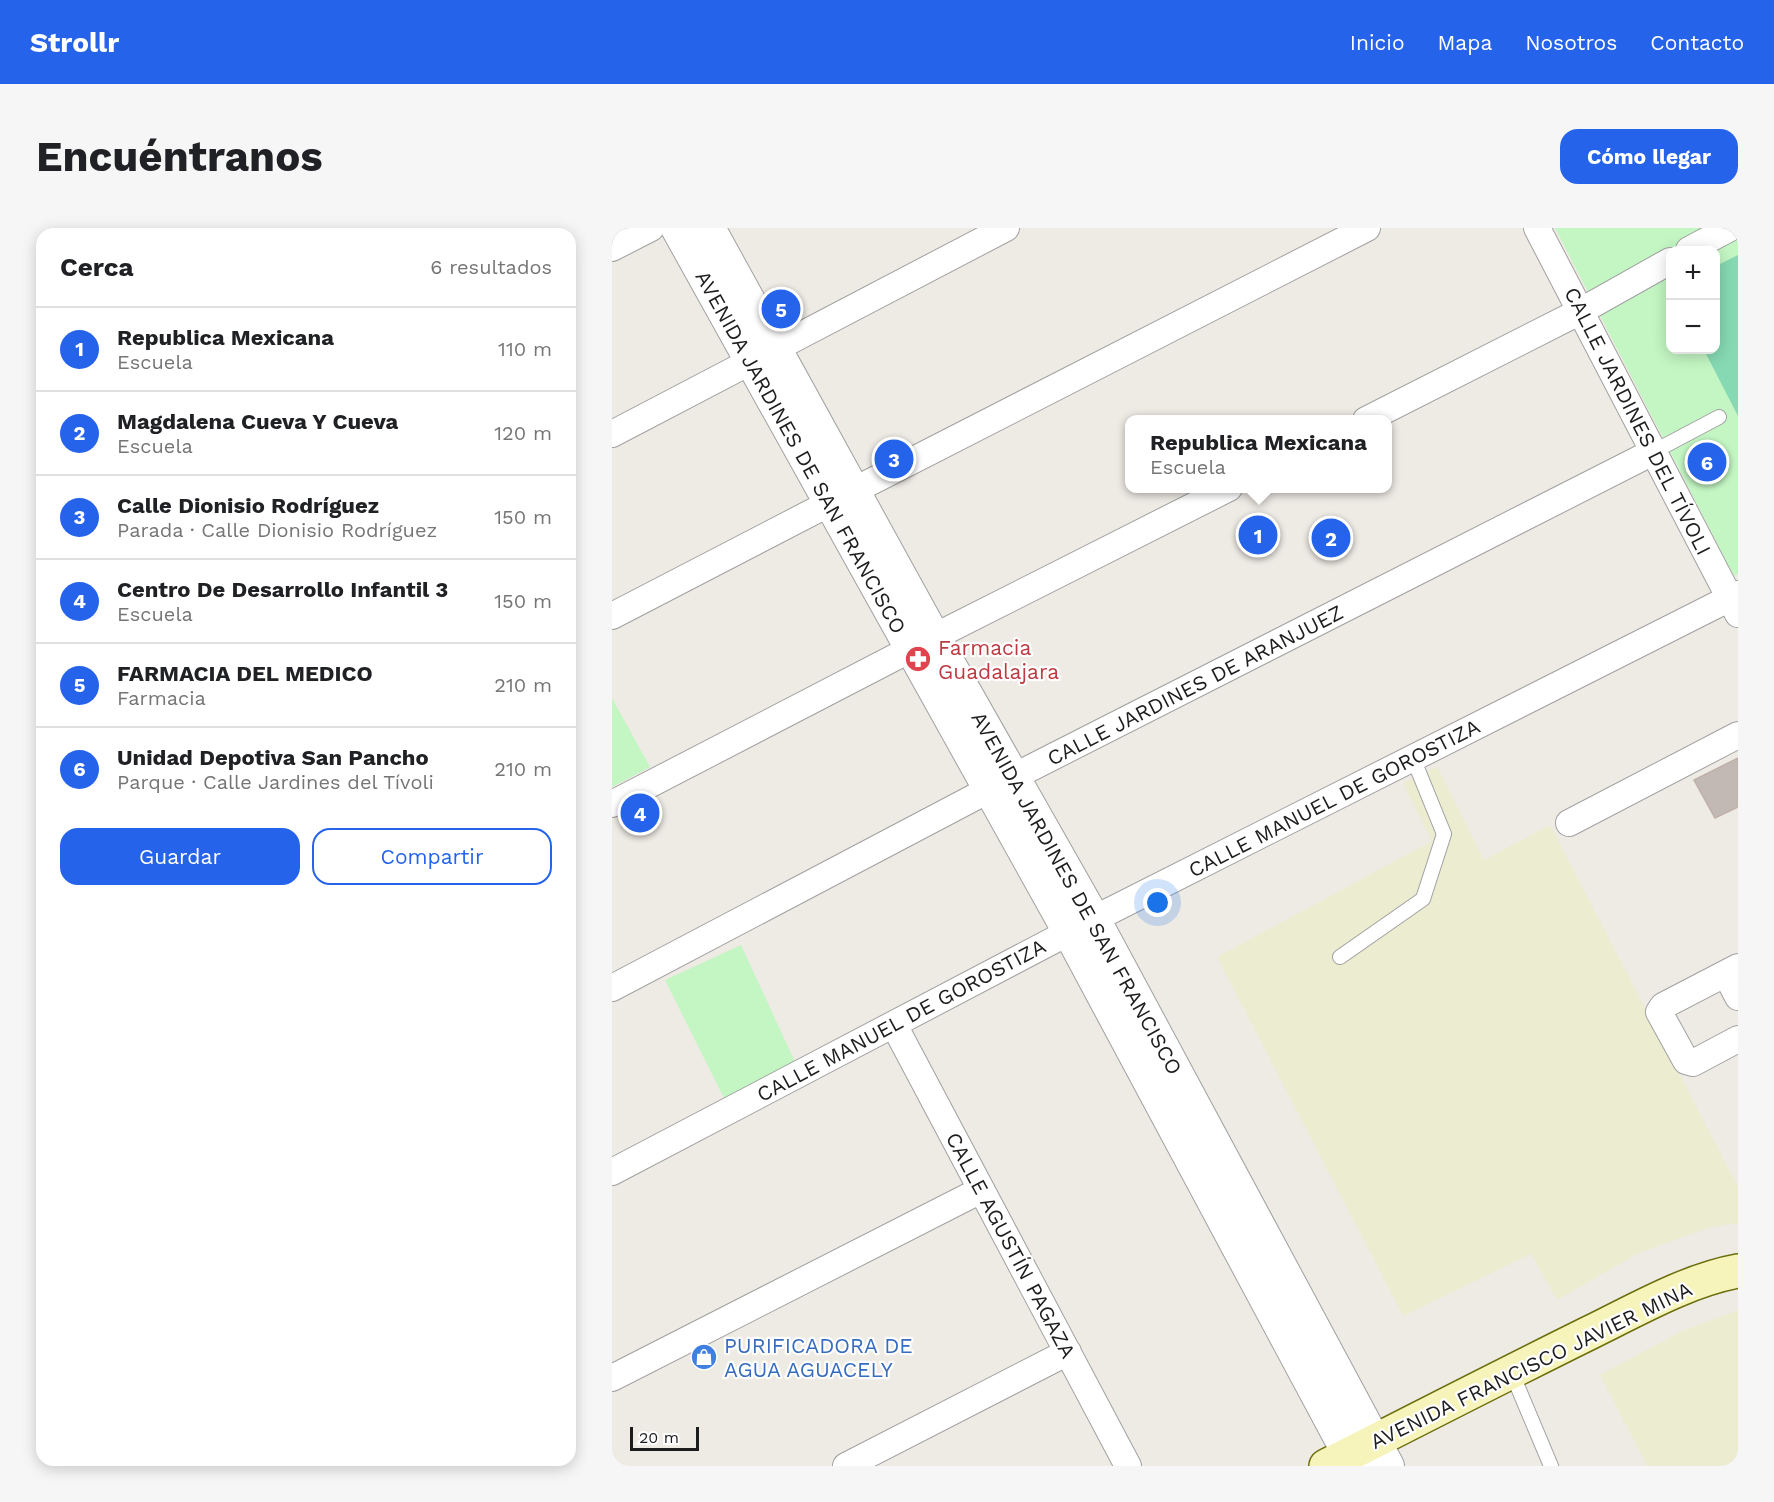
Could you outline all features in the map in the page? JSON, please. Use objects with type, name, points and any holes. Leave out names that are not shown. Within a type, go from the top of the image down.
[{"type":"main road","name":"AVENIDA FRANCISCO JAVIER MINA","points":[[1359,1459],[1511,1371],[1675,1292],[1738,1271]]},
{"type":"street","points":[[612,248],[651,228]]},
{"type":"street","name":"AVENIDA JARDINES DE SAN FRANCISCO","points":[[677,228],[763,355],[1082,925],[1359,1459]]},
{"type":"street","name":"AVENIDA JARDINES DE SAN FRANCISCO","points":[[708,228],[763,355]]},
{"type":"street","points":[[612,434],[1006,228]]},
{"type":"street","points":[[612,616],[1367,228]]},
{"type":"street","name":"CALLE JARDINES DEL TÍVOLI","points":[[1537,228],[1653,452],[1735,602]]},
{"type":"street","points":[[1696,246],[1730,228]]},
{"type":"street","points":[[1376,415],[1581,311],[1666,264]]},
{"type":"street","name":"CALLE JARDINES DE ARANJUEZ","points":[[612,988],[1001,783],[1653,452]]},
{"type":"street","points":[[612,804],[923,643],[1221,493]]},
{"type":"street","name":"CALLE MANUEL DE GOROSTIZA","points":[[612,1172],[1082,925],[1413,758],[1735,602]]},
{"type":"street","points":[[1569,823],[1738,735]]},
{"type":"street","points":[[1738,997],[1732,971],[1664,1006],[1659,1012],[1686,1062],[1693,1064],[1738,1039]]},
{"type":"street","name":"CALLE AGUSTÍN PAGAZA","points":[[894,1024],[1128,1466]]},
{"type":"street","points":[[612,1378],[981,1190]]},
{"type":"street","points":[[846,1466],[1068,1352]]},
{"type":"lane","points":[[1653,452],[1719,417]]},
{"type":"lane","points":[[1340,957],[1423,898],[1444,834],[1413,758]]},
{"type":"lane","points":[[1511,1371],[1551,1466]]},
{"type":"green space","points":[[1555,228],[1738,228],[1738,574],[1734,576]]},
{"type":"green space","points":[[1738,255],[1738,416],[1706,354],[1720,354],[1720,264]]},
{"type":"green space","points":[[612,698],[650,767],[612,787]]},
{"type":"green space","points":[[1437,767],[1484,860],[1550,825],[1738,1187],[1738,1223],[1708,1228],[1639,1253],[1557,1300],[1531,1254],[1403,1316],[1217,957],[1432,841],[1403,783]]},
{"type":"green space","points":[[741,945],[795,1062],[724,1098],[665,980]]},
{"type":"green space","points":[[1738,1310],[1738,1466],[1647,1466],[1600,1375],[1682,1331]]},
{"type":"building","points":[[1738,758],[1738,807],[1715,818],[1694,780]]},
{"type":"place","name":"FARMACIA DEL MEDICO","points":[[781,309]]},
{"type":"place","name":"Calle Dionisio Rodríguez","points":[[894,459]]},
{"type":"place","name":"Unidad Depotiva San Pancho","points":[[1707,462]]},
{"type":"place","name":"Republica Mexicana","points":[[1258,535]]},
{"type":"place","name":"Magdalena Cueva Y Cueva","points":[[1331,538]]},
{"type":"place","name":"Farmacia Guadalajara","points":[[918,659]]},
{"type":"place","name":"Centro De Desarrollo Infantil 3","points":[[640,813]]},
{"type":"place","name":"PURIFICADORA DE AGUA AGUACELY","points":[[704,1357]]}]
